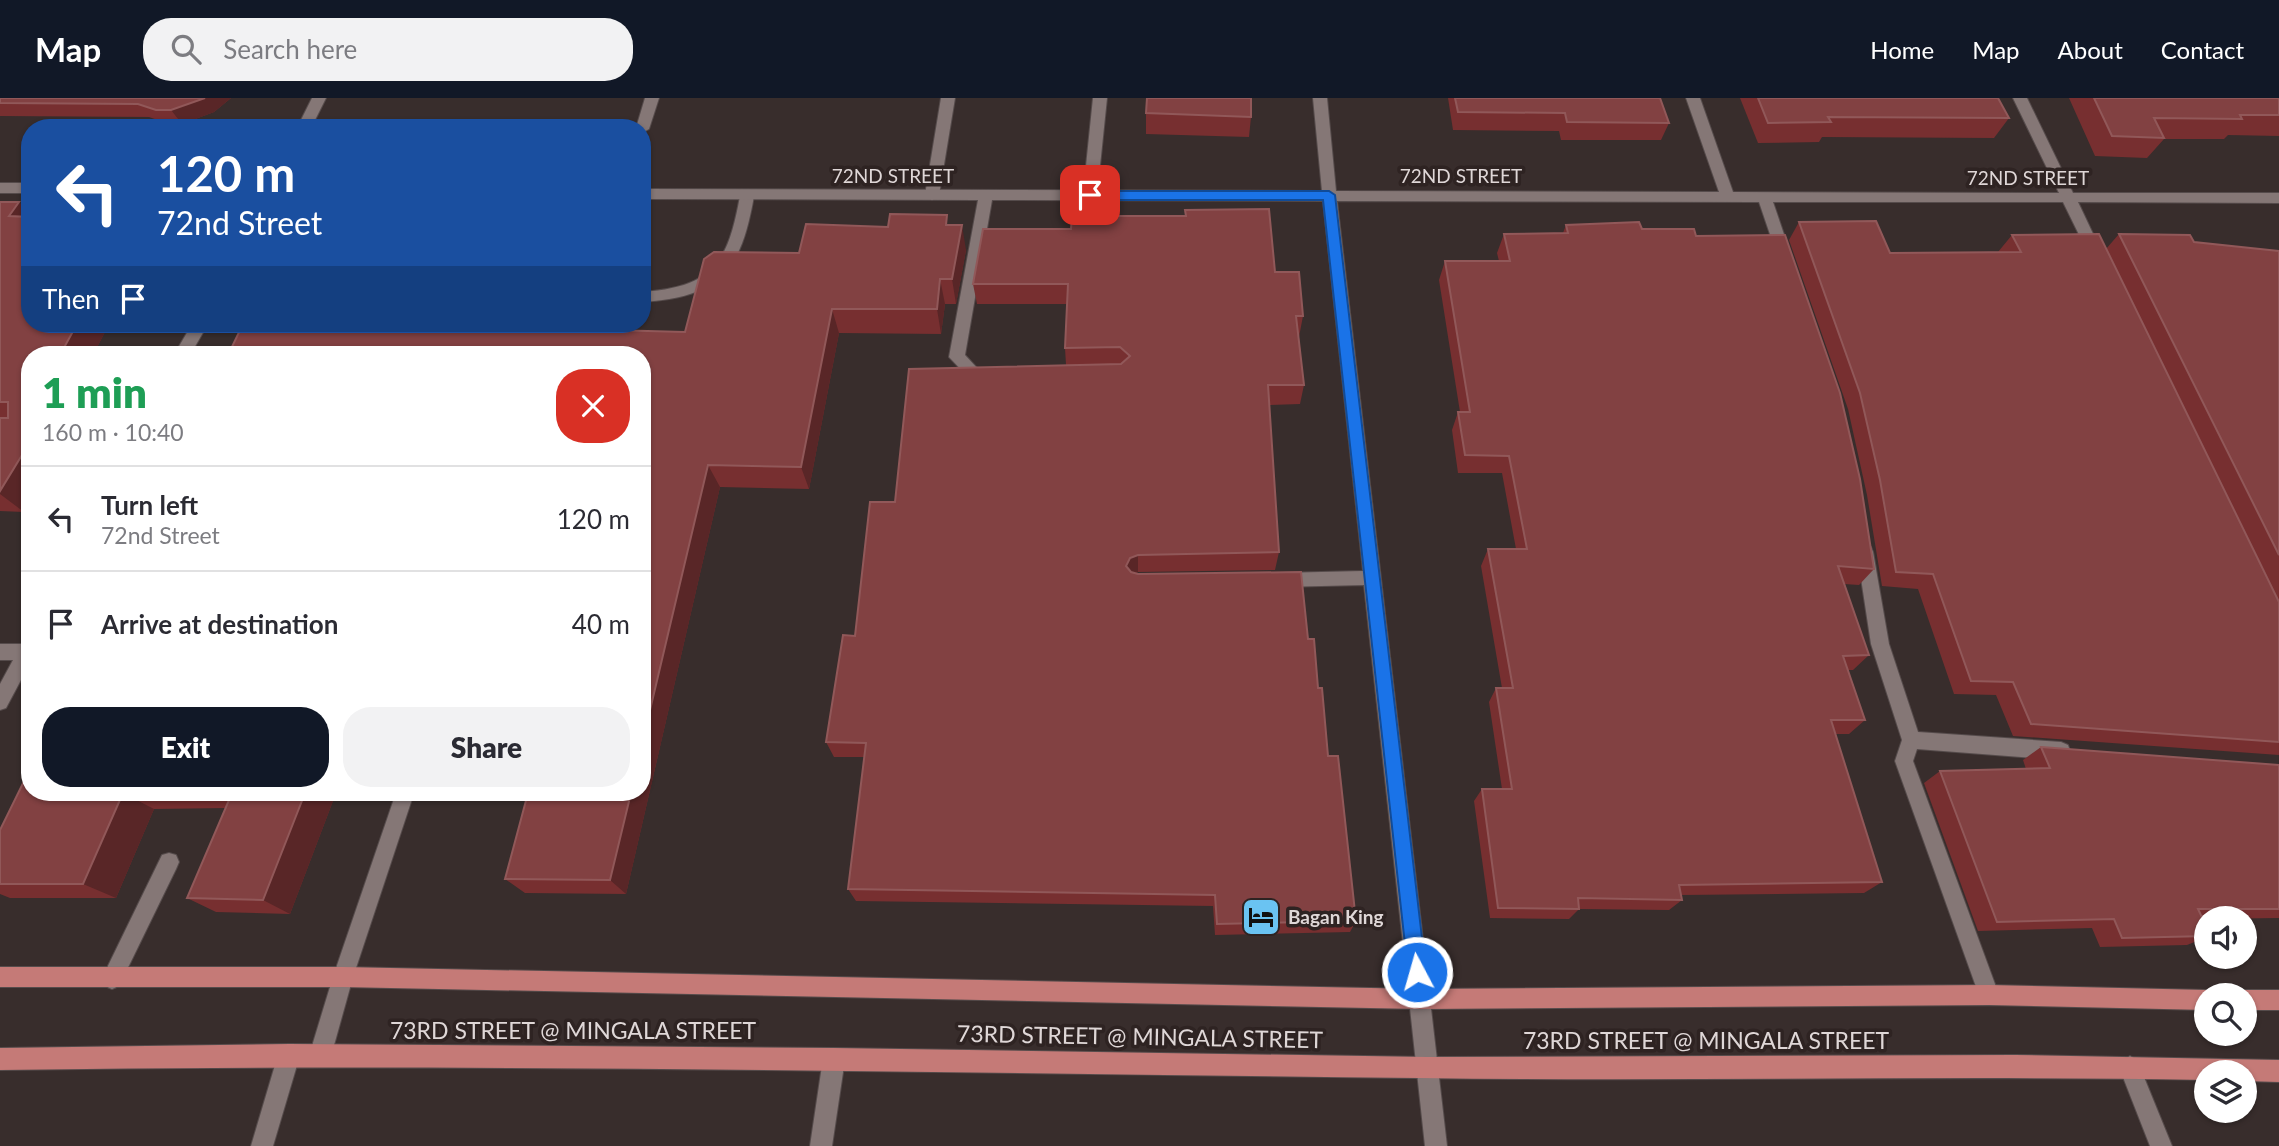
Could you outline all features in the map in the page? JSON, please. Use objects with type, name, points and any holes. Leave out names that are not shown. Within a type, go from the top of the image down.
[{"type":"main road","points":[[0,977],[343,977],[1420,999],[1989,995],[2194,1000]]},
{"type":"main road","points":[[2257,1000],[2279,1000]]},
{"type":"main road","name":"73RD STREET @ MINGALA STREET","points":[[0,1059],[289,1055],[834,1059],[1427,1068],[2130,1067],[2279,1071]]},
{"type":"street","points":[[308,119],[319,98]]},
{"type":"street","points":[[645,119],[652,98]]},
{"type":"street","points":[[932,195],[948,98]]},
{"type":"street","points":[[1090,195],[1100,98]]},
{"type":"street","points":[[1321,98],[1329,195],[1436,1146]]},
{"type":"street","points":[[1692,98],[1727,196]]},
{"type":"street","points":[[2020,98],[2105,273]]},
{"type":"street","points":[[0,188],[21,188]]},
{"type":"street","name":"72ND STREET","points":[[651,194],[747,197],[1329,195],[2279,198]]},
{"type":"street","points":[[986,195],[957,357],[974,374],[1007,379]]},
{"type":"street","points":[[1764,196],[1790,271]]},
{"type":"street","points":[[651,296],[680,293],[709,279],[730,259],[747,197]]},
{"type":"street","points":[[1863,537],[1880,644],[1911,740],[1904,761],[1989,995]]},
{"type":"street","points":[[1263,580],[1374,578]]},
{"type":"street","points":[[0,652],[21,649]]},
{"type":"street","points":[[0,702],[21,662]]},
{"type":"street","points":[[1911,740],[2075,752]]},
{"type":"street","points":[[320,1056],[343,977],[402,801]]},
{"type":"street","points":[[112,979],[169,862]]},
{"type":"street","points":[[262,1146],[289,1055]]},
{"type":"street","points":[[821,1146],[834,1059]]},
{"type":"street","points":[[2130,1067],[2161,1146]]},
{"type":"building","points":[[0,98],[205,98],[171,110],[156,110],[138,104],[0,103]]},
{"type":"building","points":[[1147,98],[1251,98],[1251,117],[1146,113]]},
{"type":"building","points":[[1455,98],[1660,98],[1669,123],[1567,122],[1565,113],[1458,112]]},
{"type":"building","points":[[1758,98],[1998,98],[2009,118],[1828,117],[1831,122],[1768,123]]},
{"type":"building","points":[[2094,98],[2279,98],[2279,115],[2240,115],[2242,119],[2154,118],[2164,138],[2112,136]]},
{"type":"building","points":[[0,202],[19,202],[9,216],[21,217],[21,333],[72,333],[65,346],[21,346],[21,457],[0,491],[0,418],[8,418],[8,402],[0,402]]},
{"type":"building","points":[[1269,209],[1275,272],[1299,272],[1303,316],[1296,316],[1304,385],[1268,385],[1279,552],[1138,555],[1130,558],[1126,566],[1131,572],[1138,574],[1301,572],[1308,639],[1314,639],[1318,688],[1322,688],[1328,756],[1338,756],[1356,921],[1217,924],[1215,895],[848,889],[866,743],[826,742],[843,635],[855,636],[870,502],[895,502],[909,369],[1121,364],[1130,356],[1120,347],[1065,348],[1068,284],[973,284],[983,229],[1071,229],[1072,216],[1186,216],[1185,210]]},
{"type":"building","points":[[890,214],[947,215],[946,225],[962,225],[952,279],[940,279],[937,309],[832,309],[801,467],[708,465],[651,706],[651,346],[232,346],[239,333],[685,332],[704,259],[714,252],[799,253],[806,224],[888,227]]},
{"type":"building","points":[[1876,221],[1890,253],[2021,252],[2012,235],[2099,234],[2279,602],[2279,742],[2031,724],[2013,682],[1971,681],[1933,574],[1896,572],[1880,480],[1860,393],[1799,222]]},
{"type":"building","points":[[1639,222],[1642,229],[1694,229],[1696,236],[1785,235],[1840,393],[1860,479],[1874,569],[1838,566],[1869,655],[1843,656],[1865,720],[1831,720],[1882,882],[1679,885],[1682,900],[1578,898],[1579,909],[1498,908],[1482,789],[1512,789],[1496,688],[1513,688],[1488,549],[1527,549],[1509,456],[1465,455],[1458,412],[1470,412],[1445,261],[1510,261],[1504,234],[1568,233],[1566,225]]},
{"type":"building","points":[[2119,234],[2190,235],[2194,242],[2279,251],[2279,555]]},
{"type":"building","points":[[2041,747],[2279,765],[2279,909],[2257,909],[2257,906],[2194,906],[2194,936],[2122,938],[2114,919],[1997,922],[1940,771],[2050,768]]},
{"type":"building","points":[[21,787],[21,801],[119,801],[83,884],[0,884],[0,830]]},
{"type":"building","points":[[229,801],[302,801],[263,900],[187,898]]},
{"type":"building","points":[[526,801],[629,801],[610,880],[505,879]]},
{"type":"place","name":"Bagan King","points":[[1261,917]]},
{"type":"route","points":[[1090,195],[1329,195],[1417,972]]}]
